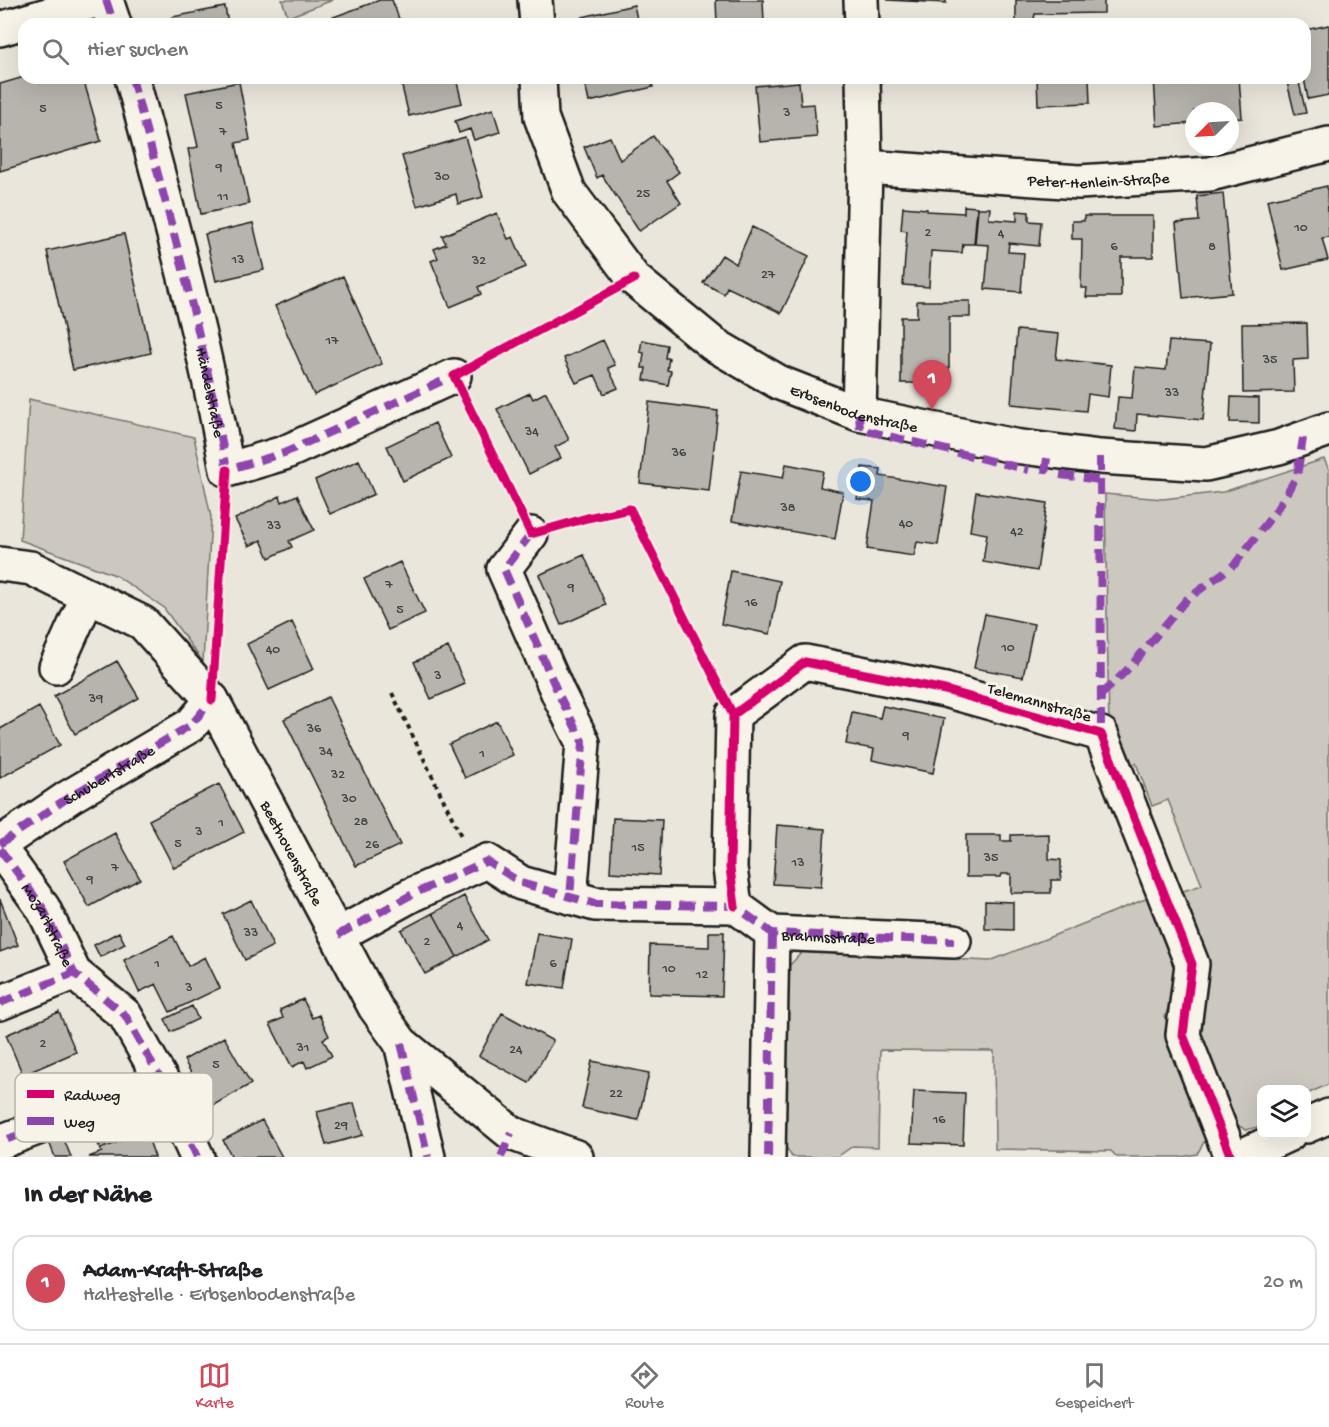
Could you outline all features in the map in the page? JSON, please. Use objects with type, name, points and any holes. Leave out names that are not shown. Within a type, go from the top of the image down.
[{"type":"street","points":[[37,18],[98,0]]},
{"type":"street","points":[[106,0],[112,18]]},
{"type":"street","points":[[535,0],[536,18]]},
{"type":"street","points":[[861,0],[861,18]]},
{"type":"street","points":[[0,29],[18,24]]},
{"type":"street","name":"Händelstraße","points":[[134,84],[175,238],[218,420],[227,470],[284,453],[454,376]]},
{"type":"street","name":"Erbsenbodenstraße","points":[[539,84],[541,117],[569,192],[634,279],[712,344],[780,382],[859,414],[1048,451],[1206,464],[1279,447],[1329,429]]},
{"type":"street","points":[[859,414],[865,167],[863,84]]},
{"type":"street","name":"Peter-Henlein-Straße","points":[[865,167],[1079,182],[1210,174],[1329,144]]},
{"type":"street","points":[[531,534],[504,569],[559,696],[583,743],[570,897]]},
{"type":"street","name":"Beethovenstraße","points":[[0,564],[31,568],[143,623],[212,700],[375,1007],[401,1043],[506,1145],[576,1157]]},
{"type":"street","points":[[56,668],[88,596]]},
{"type":"street","name":"Telemannstraße","points":[[735,906],[730,868],[734,715],[805,662],[945,690],[1101,734],[1192,964],[1183,1035],[1231,1157]]},
{"type":"street","name":"Schubertstraße","points":[[0,844],[69,797],[191,725],[212,700]]},
{"type":"street","name":"Mozartstraße","points":[[0,849],[43,908],[74,973],[125,1015],[158,1073]]},
{"type":"street","points":[[338,935],[411,896],[488,861],[521,884],[596,904],[735,906]]},
{"type":"street","name":"Brahmsstraße","points":[[735,906],[772,933],[954,940]]},
{"type":"street","points":[[768,1157],[772,933]]},
{"type":"street","name":"Mozartstraße","points":[[0,1003],[74,973]]},
{"type":"street","points":[[401,1043],[428,1157]]},
{"type":"street","points":[[1311,1124],[1329,1116]]},
{"type":"street","points":[[0,1142],[15,1136]]},
{"type":"street","points":[[1240,1157],[1278,1139]]},
{"type":"street","name":"Mozartstraße","points":[[190,1142],[197,1157]]},
{"type":"path","points":[[392,693],[475,866]]},
{"type":"shaded area","points":[[282,0],[333,0],[288,17]]},
{"type":"shaded area","points":[[29,399],[194,437],[211,517],[203,662],[163,607],[115,575],[20,540]]},
{"type":"shaded area","points":[[1324,459],[1329,470],[1329,1084],[1311,1092],[1311,1085],[1257,1085],[1257,1127],[1246,1130],[1232,1122],[1195,1034],[1207,980],[1183,891],[1202,885],[1168,800],[1152,806],[1136,763],[1126,770],[1109,731],[1105,494],[1163,499],[1223,492]]},
{"type":"shaded area","points":[[1153,896],[1181,968],[1165,1017],[1207,1137],[1197,1154],[1181,1157],[1117,1157],[1111,1151],[995,1149],[994,1051],[880,1050],[878,1147],[853,1146],[837,1157],[792,1157],[781,1139],[789,966],[802,952],[990,961]]},
{"type":"building","points":[[380,0],[392,0],[399,18],[331,18]]},
{"type":"building","points":[[716,0],[763,0],[764,18],[717,18]]},
{"type":"building","points":[[887,0],[946,0],[946,3]]},
{"type":"building","points":[[1016,0],[1104,0],[1104,13],[1035,14],[1034,18],[1016,18]]},
{"type":"building","points":[[634,5],[637,18],[582,18]]},
{"type":"building","points":[[225,7],[227,18],[172,18]]},
{"type":"building","points":[[1329,25],[1329,95],[1308,99],[1305,84],[1311,84],[1311,29]]},
{"type":"building","points":[[18,79],[18,84],[85,84],[101,141],[0,171],[0,84]]},
{"type":"building","points":[[239,84],[250,140],[236,143],[249,204],[201,214],[188,149],[198,147],[186,93]]},
{"type":"building","points":[[401,84],[457,84],[462,103],[409,116]]},
{"type":"building","points":[[585,84],[652,84],[653,87],[589,102]]},
{"type":"building","points":[[799,84],[801,105],[814,104],[817,137],[760,142],[755,86]]},
{"type":"building","points":[[1037,84],[1089,84],[1090,103],[1038,105]]},
{"type":"building","points":[[1154,84],[1239,84],[1242,118],[1239,118],[1239,102],[1185,102],[1185,124],[1157,126]]},
{"type":"building","points":[[1287,84],[1299,84],[1306,113],[1295,115]]},
{"type":"building","points":[[493,109],[500,132],[474,140],[470,129],[459,133],[455,121]]},
{"type":"building","points":[[653,136],[679,172],[667,181],[681,203],[639,231],[602,175],[597,178],[584,147],[610,137],[620,160]]},
{"type":"building","points":[[465,137],[483,197],[458,204],[456,194],[417,206],[402,156]]},
{"type":"building","points":[[1327,186],[1329,237],[1322,238],[1328,260],[1283,270],[1267,200]]},
{"type":"building","points":[[1223,193],[1232,293],[1183,298],[1176,223],[1199,221],[1197,196]]},
{"type":"building","points":[[964,206],[977,207],[974,244],[963,244],[962,253],[931,251],[929,287],[903,285],[907,231],[901,230],[903,207],[964,213]]},
{"type":"building","points":[[978,208],[990,208],[989,219],[1017,221],[1017,211],[1029,212],[1029,221],[1041,222],[1039,246],[1009,243],[1008,252],[1024,253],[1021,292],[985,289],[989,245],[975,244]]},
{"type":"building","points":[[497,213],[508,239],[513,237],[526,267],[478,287],[481,294],[450,307],[431,261],[438,258],[434,249],[446,244],[442,236]]},
{"type":"building","points":[[1084,216],[1153,216],[1153,257],[1121,257],[1121,297],[1086,297],[1087,288],[1081,288],[1082,239],[1072,239],[1072,221],[1084,221]]},
{"type":"building","points":[[253,223],[264,270],[216,281],[205,234]]},
{"type":"building","points":[[752,227],[809,256],[781,313],[727,287],[724,294],[703,283],[722,255],[736,264]]},
{"type":"building","points":[[124,234],[151,353],[73,370],[47,251]]},
{"type":"building","points":[[343,276],[382,364],[314,395],[275,306]]},
{"type":"building","points":[[917,301],[970,301],[970,317],[949,317],[949,383],[901,383],[901,317],[917,317]]},
{"type":"building","points":[[1307,323],[1308,359],[1293,360],[1294,392],[1243,393],[1242,324]]},
{"type":"building","points":[[1017,330],[1059,334],[1056,359],[1111,365],[1108,397],[1088,394],[1086,411],[1011,404]]},
{"type":"building","points":[[603,340],[615,365],[608,368],[618,388],[604,394],[595,375],[576,383],[564,358]]},
{"type":"building","points":[[642,340],[667,345],[665,358],[669,358],[667,370],[671,371],[668,385],[644,380],[646,368],[642,368],[644,353],[640,352]]},
{"type":"building","points":[[1169,341],[1210,344],[1203,420],[1137,414],[1136,431],[1115,429],[1118,397],[1132,398],[1135,367],[1166,370]]},
{"type":"building","points":[[546,392],[569,440],[555,447],[561,458],[529,474],[497,409],[530,393],[533,399]]},
{"type":"building","points":[[1231,397],[1259,398],[1259,423],[1230,422]]},
{"type":"building","points":[[649,402],[718,411],[709,491],[640,483]]},
{"type":"building","points":[[435,423],[451,458],[403,481],[387,446]]},
{"type":"building","points":[[359,460],[374,494],[330,514],[315,480]]},
{"type":"building","points":[[786,464],[823,471],[820,487],[843,492],[835,539],[732,521],[741,471],[783,478]]},
{"type":"building","points":[[862,467],[881,469],[880,476],[947,487],[938,545],[917,542],[914,556],[867,549],[874,501],[857,499]]},
{"type":"building","points":[[976,492],[1047,503],[1037,571],[983,562],[987,534],[970,531]]},
{"type":"building","points":[[297,495],[314,530],[289,541],[292,547],[269,558],[261,540],[249,546],[235,519],[280,496],[282,502]]},
{"type":"building","points":[[584,555],[606,605],[561,625],[539,575]]},
{"type":"building","points":[[400,562],[425,613],[388,630],[364,579]]},
{"type":"building","points":[[731,571],[780,581],[770,634],[721,624]]},
{"type":"building","points":[[985,614],[1034,624],[1023,677],[974,668]]},
{"type":"building","points":[[292,622],[314,669],[269,690],[247,644]]},
{"type":"building","points":[[448,647],[465,684],[431,699],[414,662]]},
{"type":"building","points":[[117,661],[139,698],[75,734],[54,696]]},
{"type":"building","points":[[328,697],[400,845],[356,866],[284,719]]},
{"type":"building","points":[[883,706],[944,719],[933,773],[872,760],[874,749],[846,744],[852,712],[880,718]]},
{"type":"building","points":[[39,707],[60,745],[0,778],[0,729]]},
{"type":"building","points":[[497,721],[513,755],[465,778],[449,744]]},
{"type":"building","points":[[219,784],[244,832],[174,868],[149,820]]},
{"type":"building","points":[[613,818],[662,820],[659,875],[610,872]]},
{"type":"building","points":[[777,825],[825,829],[821,887],[773,884]]},
{"type":"building","points":[[115,833],[140,879],[89,907],[64,861]]},
{"type":"building","points":[[1049,834],[1049,859],[1061,860],[1061,880],[1051,880],[1051,893],[1011,893],[1011,874],[1002,874],[1001,877],[966,877],[966,835],[1001,835],[1001,841],[1011,841],[1011,835]]},
{"type":"building","points":[[464,896],[488,940],[457,957],[433,913]]},
{"type":"building","points":[[0,899],[18,945],[0,952]]},
{"type":"building","points":[[251,900],[273,946],[245,960],[223,914]]},
{"type":"building","points":[[985,901],[1013,902],[1013,930],[985,929]]},
{"type":"building","points":[[433,913],[457,957],[425,974],[401,930]]},
{"type":"building","points":[[119,932],[125,944],[100,957],[94,945]]},
{"type":"building","points":[[709,932],[724,932],[722,996],[649,994],[650,945],[709,947]]},
{"type":"building","points":[[537,933],[572,939],[564,988],[528,983]]},
{"type":"building","points":[[173,936],[188,966],[205,957],[220,988],[170,1012],[156,984],[139,992],[124,960]]},
{"type":"building","points":[[303,999],[312,1018],[319,1015],[329,1036],[323,1039],[332,1056],[307,1068],[304,1061],[292,1067],[270,1024],[283,1018],[280,1010]]},
{"type":"building","points":[[192,1006],[198,1019],[171,1032],[165,1019]]},
{"type":"building","points":[[59,1012],[76,1052],[28,1073],[22,1073],[6,1035]]},
{"type":"building","points":[[502,1013],[553,1041],[529,1083],[479,1056]]},
{"type":"building","points":[[224,1037],[251,1084],[213,1105],[213,1073],[191,1073],[184,1060]]},
{"type":"building","points":[[592,1061],[649,1073],[638,1120],[582,1108]]},
{"type":"building","points":[[914,1091],[965,1093],[963,1145],[911,1143]]},
{"type":"building","points":[[354,1103],[363,1135],[326,1145],[317,1112]]},
{"type":"building","points":[[262,1120],[282,1157],[232,1157],[223,1140]]},
{"type":"building","points":[[49,1142],[65,1142],[71,1157],[55,1157]]},
{"type":"building","points":[[98,1142],[110,1142],[99,1146]]},
{"type":"building","points":[[119,1142],[150,1142],[155,1157],[89,1157],[102,1152],[100,1149]]},
{"type":"marked path","points":[[106,0],[112,18]]},
{"type":"marked path","points":[[134,84],[196,322],[227,470],[284,453],[458,374]]},
{"type":"marked path","points":[[859,414],[860,429],[1029,470]]},
{"type":"marked path","points":[[1101,695],[1130,667],[1186,600],[1235,564],[1275,512],[1297,476],[1303,438]]},
{"type":"marked path","points":[[1045,473],[1048,451]]},
{"type":"marked path","points":[[1100,457],[1101,734]]},
{"type":"marked path","points":[[1060,475],[1100,480]]},
{"type":"marked path","points":[[531,534],[504,569],[559,695],[583,743],[570,897]]},
{"type":"marked path","points":[[0,844],[69,797],[191,725],[213,697]]},
{"type":"marked path","points":[[0,849],[43,908],[74,973],[125,1015],[158,1073]]},
{"type":"marked path","points":[[338,935],[411,895],[487,861],[521,883],[595,904],[735,906],[772,933],[954,941]]},
{"type":"marked path","points":[[768,1157],[772,933]]},
{"type":"marked path","points":[[0,1003],[74,973]]},
{"type":"marked path","points":[[401,1043],[428,1157]]},
{"type":"marked path","points":[[501,1157],[511,1133]]},
{"type":"marked path","points":[[0,1142],[15,1136]]},
{"type":"marked path","points":[[190,1142],[197,1157]]},
{"type":"cycle path","points":[[634,279],[454,376],[531,534],[587,518],[630,509],[733,715]]},
{"type":"cycle path","points":[[212,700],[227,470]]},
{"type":"cycle path","points":[[735,906],[730,868],[733,715],[805,662],[945,690],[1101,734],[1192,964],[1183,1035],[1231,1157]]},
{"type":"place","name":"Adam-Kraft-Straße","points":[[932,410]]}]
